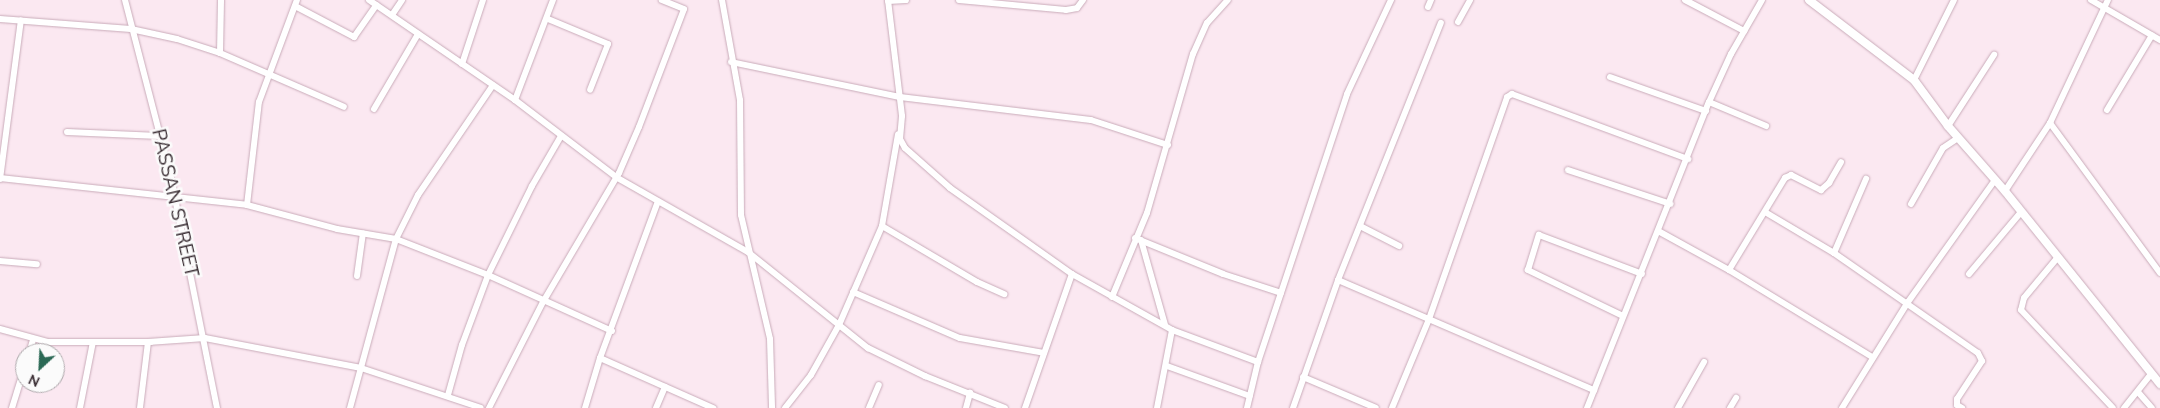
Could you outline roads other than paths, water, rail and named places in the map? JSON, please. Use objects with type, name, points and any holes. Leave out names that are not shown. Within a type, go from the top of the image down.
[{"type":"street","name":"PASSAN STREET","points":[[126,0],[131,29],[175,196],[205,338],[217,408]]},
{"type":"street","points":[[220,53],[221,0]]},
{"type":"street","points":[[369,0],[515,100],[616,177],[748,252],[868,348],[925,376],[1005,408]]},
{"type":"street","points":[[392,15],[402,0]]},
{"type":"street","points":[[462,64],[483,0]]},
{"type":"street","points":[[515,100],[548,19],[553,0]]},
{"type":"street","points":[[489,408],[544,302],[616,177],[639,127],[684,9],[662,0]]},
{"type":"street","points":[[722,0],[731,62],[740,100],[739,182],[748,252],[770,339],[772,408]]},
{"type":"street","points":[[785,408],[811,374],[839,325],[882,226],[899,130],[900,97],[888,0],[906,0]]},
{"type":"street","points":[[959,0],[1066,10],[1077,8],[1083,0]]},
{"type":"street","points":[[1112,297],[1138,239],[1147,213],[1193,54],[1207,23],[1228,0]]},
{"type":"street","points":[[1247,408],[1258,362],[1347,94],[1391,0]]},
{"type":"street","points":[[1428,7],[1431,0]]},
{"type":"street","points":[[1458,22],[1470,0]]},
{"type":"street","points":[[1685,0],[1744,31]]},
{"type":"street","points":[[1587,408],[1623,316],[1660,232],[1709,102],[1744,31],[1762,0]]},
{"type":"street","points":[[1914,80],[1954,0]]},
{"type":"street","points":[[2091,0],[2160,40]]},
{"type":"street","points":[[2004,191],[2050,123],[2108,0]]},
{"type":"street","points":[[1811,1],[1914,80],[1948,126],[1995,180],[2160,384]]},
{"type":"street","points":[[247,205],[255,120],[269,74],[296,3],[354,37],[376,5]]},
{"type":"street","points":[[0,19],[131,29],[220,53],[344,107]]},
{"type":"street","points":[[548,19],[608,44],[590,90]]},
{"type":"street","points":[[21,20],[0,178],[247,205],[362,233],[396,239],[488,275],[544,302],[612,331]]},
{"type":"street","points":[[1293,408],[1338,280],[1441,23]]},
{"type":"street","points":[[374,109],[418,34]]},
{"type":"street","points":[[2107,110],[2152,35]]},
{"type":"street","points":[[1948,126],[1994,55]]},
{"type":"street","points":[[731,62],[900,97],[1091,120],[1168,145]]},
{"type":"street","points":[[1610,77],[1706,111]]},
{"type":"street","points":[[350,408],[396,239],[429,178],[493,85]]},
{"type":"street","points":[[1392,408],[1429,319],[1507,97],[1512,94],[1688,159]]},
{"type":"street","points":[[1709,102],[1766,126]]},
{"type":"street","points":[[2050,123],[2160,273]]},
{"type":"street","points":[[899,130],[905,148],[926,170],[1072,274],[1172,330],[1258,362]]},
{"type":"street","points":[[67,132],[160,136]]},
{"type":"street","points":[[448,396],[462,345],[488,275],[532,186],[562,136]]},
{"type":"street","points":[[1911,204],[1943,148],[1958,138]]},
{"type":"street","points":[[1729,270],[1785,178],[1791,175],[1821,190],[1841,162]]},
{"type":"street","points":[[1568,170],[1671,204]]},
{"type":"street","points":[[1834,253],[1866,179]]},
{"type":"street","points":[[1842,408],[1908,302],[1995,180]]},
{"type":"street","points":[[585,408],[600,358],[612,331],[658,201]]},
{"type":"street","points":[[1765,212],[1834,253],[1908,302],[1982,357],[1957,399],[1957,405],[1962,408]]},
{"type":"street","points":[[1969,274],[2021,212]]},
{"type":"street","points":[[882,226],[977,282],[1004,294]]},
{"type":"street","points":[[1360,226],[1399,246]]},
{"type":"street","points":[[1660,232],[1729,270],[1872,357]]},
{"type":"street","points":[[357,276],[362,233]]},
{"type":"street","points":[[1623,316],[1528,270],[1539,235],[1642,274]]},
{"type":"street","points":[[1138,239],[1223,274],[1281,293]]},
{"type":"street","points":[[1138,239],[1165,326]]},
{"type":"street","points":[[2058,257],[2024,298],[2021,310],[2113,408]]},
{"type":"street","points":[[0,261],[37,264]]},
{"type":"street","points":[[1025,408],[1072,274]]},
{"type":"street","points":[[1338,280],[1594,390]]},
{"type":"street","points":[[853,292],[960,338],[1044,353]]},
{"type":"street","points":[[0,329],[33,340],[92,342],[195,339]]},
{"type":"street","points":[[1157,408],[1168,366],[1172,330]]},
{"type":"street","points":[[140,408],[148,342],[205,338],[361,368],[481,408]]},
{"type":"street","points":[[80,408],[92,342]]},
{"type":"street","points":[[600,358],[713,408]]},
{"type":"street","points":[[1678,408],[1704,362]]},
{"type":"street","points":[[1168,366],[1250,396]]},
{"type":"street","points":[[2124,408],[2151,374]]},
{"type":"street","points":[[1303,377],[1376,408]]},
{"type":"street","points":[[869,408],[879,385]]},
{"type":"street","points":[[656,408],[665,387]]},
{"type":"street","points":[[2138,392],[2152,408]]},
{"type":"street","points":[[12,408],[17,393]]},
{"type":"street","points":[[966,408],[970,393]]},
{"type":"street","points":[[1730,408],[1736,398]]}]
